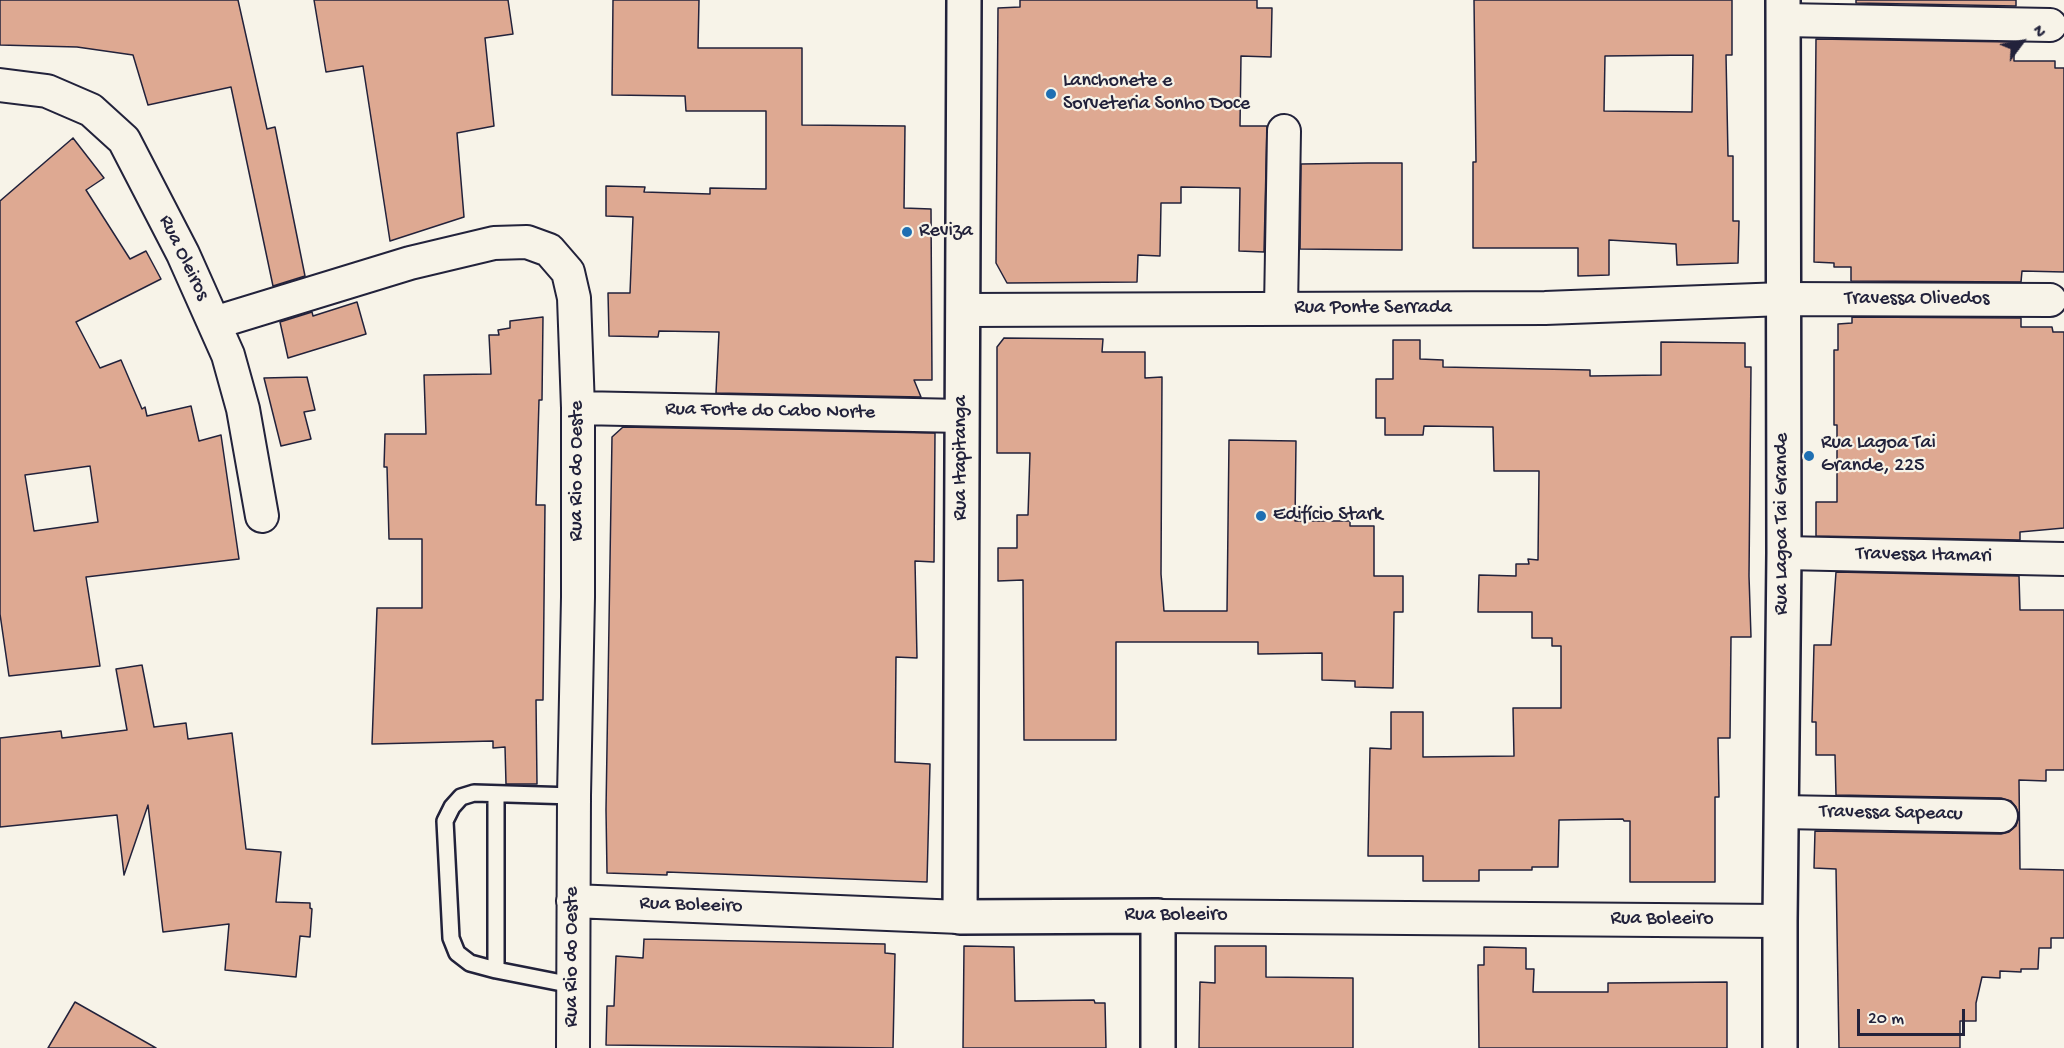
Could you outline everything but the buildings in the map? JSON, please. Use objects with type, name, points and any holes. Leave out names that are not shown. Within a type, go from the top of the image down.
[{"type":"main road","name":"Rua Itapitanga","points":[[960,917],[964,0]]},
{"type":"main road","name":"Rua Lagoa Tai Grande","points":[[1780,1048],[1784,553],[1783,10]]},
{"type":"main road","name":"Rua Boleeiro","points":[[960,917],[1158,916]]},
{"type":"main road","points":[[1158,916],[1158,1048]]},
{"type":"street","points":[[1783,10],[2050,25]]},
{"type":"street","name":"Rua Oleiros","points":[[0,85],[48,91],[83,106],[91,110],[124,141],[183,254],[228,355],[243,409],[262,516]]},
{"type":"street","points":[[1281,309],[1284,131]]},
{"type":"street","name":"Rua Rio do Oeste","points":[[214,322],[421,260],[494,243],[527,243],[549,250],[568,272],[574,298],[578,408],[579,597],[574,796],[573,1048]]},
{"type":"street","name":"Rua Ponte Serrada","points":[[963,310],[1545,308],[1784,299]]},
{"type":"street","name":"Travessa Olivedos","points":[[1784,299],[2050,300]]},
{"type":"street","name":"Rua Forte do Cabo Norte","points":[[578,408],[963,416]]},
{"type":"street","name":"Travessa Itamari","points":[[1784,553],[2064,559]]},
{"type":"street","name":"Travessa Sapeacu","points":[[1781,812],[2001,816]]},
{"type":"street","name":"Rua Boleeiro","points":[[573,902],[960,917]]},
{"type":"street","name":"Rua Boleeiro","points":[[1158,916],[1780,921]]},
{"type":"lane","points":[[572,985],[495,970],[470,963],[457,953],[451,938],[446,821],[452,807],[461,797],[474,793],[574,796]]},
{"type":"lane","points":[[495,970],[496,794]]},
{"type":"place","name":"Lanchonete e Sorveteria Sonho Doce","points":[[1051,94]]},
{"type":"place","name":"Reviza","points":[[907,232]]},
{"type":"place","name":"Rua Lagoa Tai Grande, 225","points":[[1809,456]]},
{"type":"place","name":"Edifício Stark","points":[[1261,516]]}]
